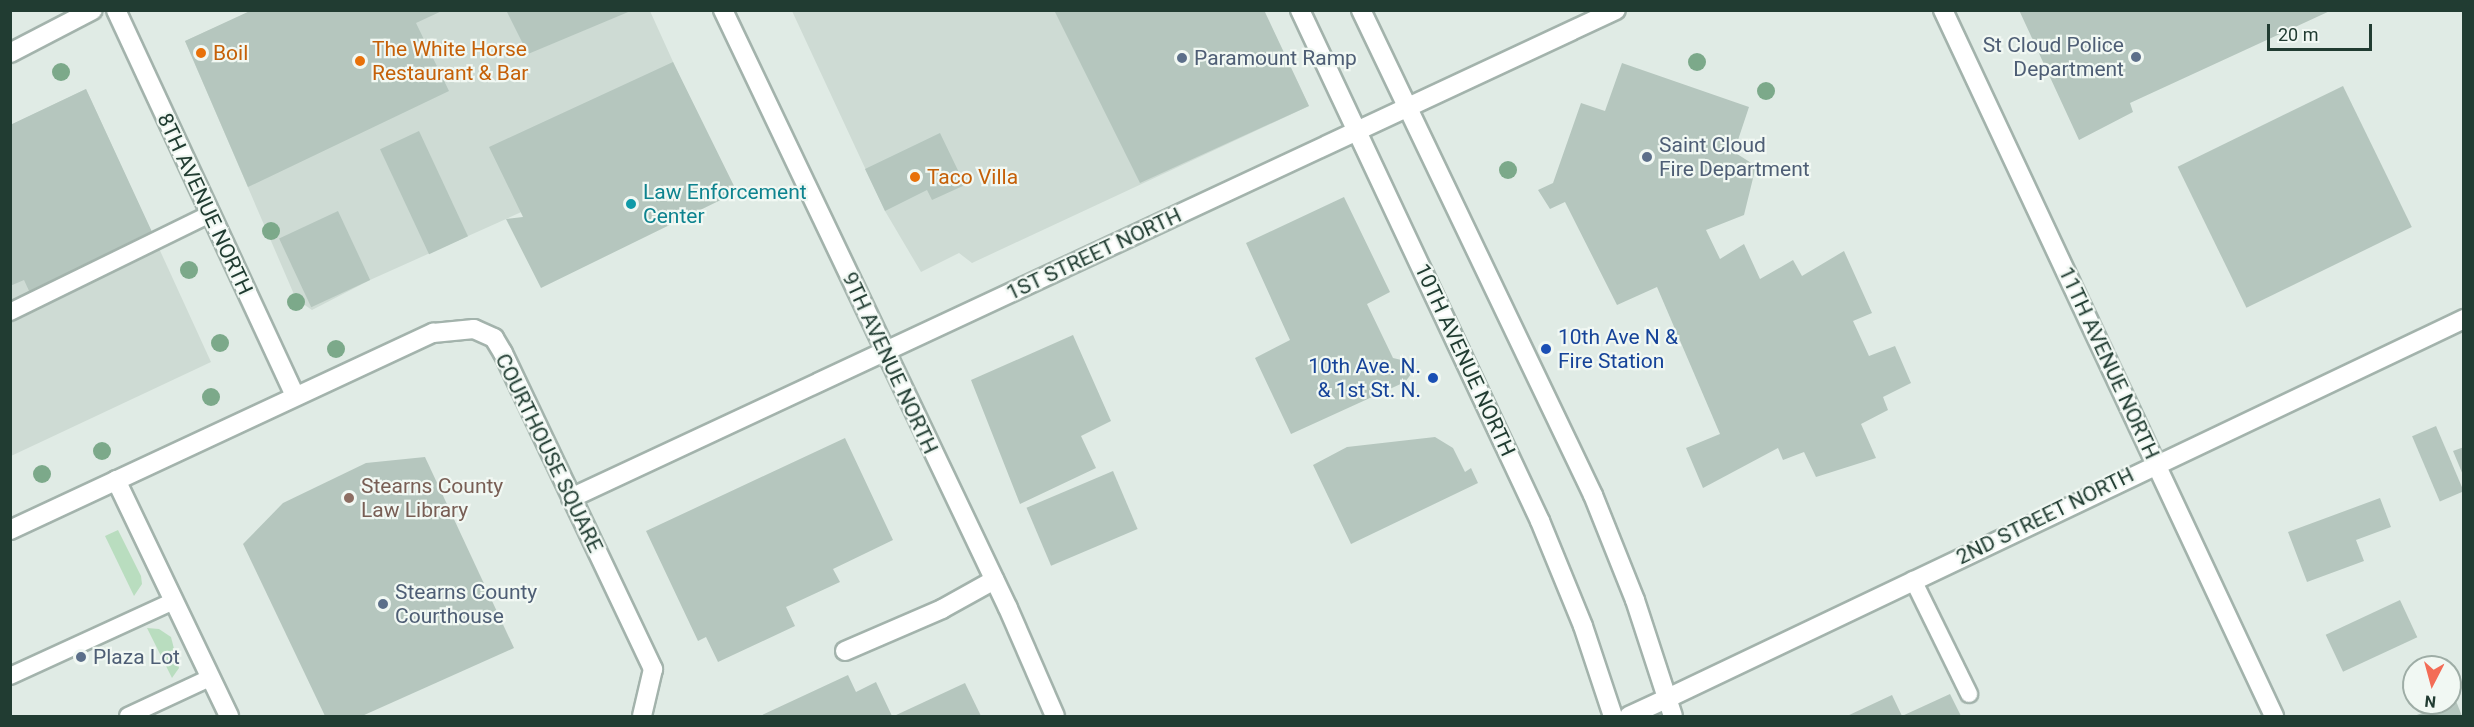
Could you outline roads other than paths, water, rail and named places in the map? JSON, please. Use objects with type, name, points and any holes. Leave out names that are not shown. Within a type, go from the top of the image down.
[{"type":"street","points":[[10,53],[93,10]]},
{"type":"street","name":"8TH AVENUE NORTH","points":[[116,10],[296,396]]},
{"type":"street","name":"9TH AVENUE NORTH","points":[[723,10],[994,580],[1055,717]]},
{"type":"street","name":"10TH AVENUE NORTH","points":[[1300,10],[1540,521],[1583,626],[1613,717]]},
{"type":"street","points":[[1361,10],[1593,495],[1635,600],[1673,717]]},
{"type":"street","name":"1ST STREET NORTH","points":[[571,498],[1616,10]]},
{"type":"street","name":"11TH AVENUE NORTH","points":[[1943,10],[2274,717]]},
{"type":"street","name":"2ND STREET NORTH","points":[[1629,717],[2155,463],[2463,319]]},
{"type":"street","name":"COURTHOUSE SQUARE","points":[[10,530],[433,333],[474,329],[494,338],[503,353],[653,669],[642,717]]},
{"type":"street","points":[[116,480],[229,717]]},
{"type":"street","points":[[845,651],[942,609],[994,580]]},
{"type":"lane","points":[[10,312],[210,214]]},
{"type":"lane","points":[[1913,580],[1969,694]]},
{"type":"lane","points":[[10,676],[174,601]]},
{"type":"lane","points":[[128,717],[210,678]]},
{"type":"place","name":"Boil","points":[[201,53]]},
{"type":"place","name":"St Cloud Police Department","points":[[2136,57]]},
{"type":"place","name":"Paramount Ramp","points":[[1182,58]]},
{"type":"place","name":"The White Horse Restaurant & Bar","points":[[360,61]]},
{"type":"place","name":"Saint Cloud Fire Department","points":[[1647,157]]},
{"type":"place","name":"Taco Villa","points":[[915,177]]},
{"type":"place","name":"Law Enforcement Center","points":[[631,204]]},
{"type":"place","name":"10th Ave N & Fire Station","points":[[1546,349]]},
{"type":"place","name":"10th Ave. N. & 1st St. N.","points":[[1433,378]]},
{"type":"place","name":"Stearns County Law Library","points":[[349,498]]},
{"type":"place","name":"Stearns County Courthouse","points":[[383,604]]},
{"type":"place","name":"Plaza Lot","points":[[81,657]]}]
